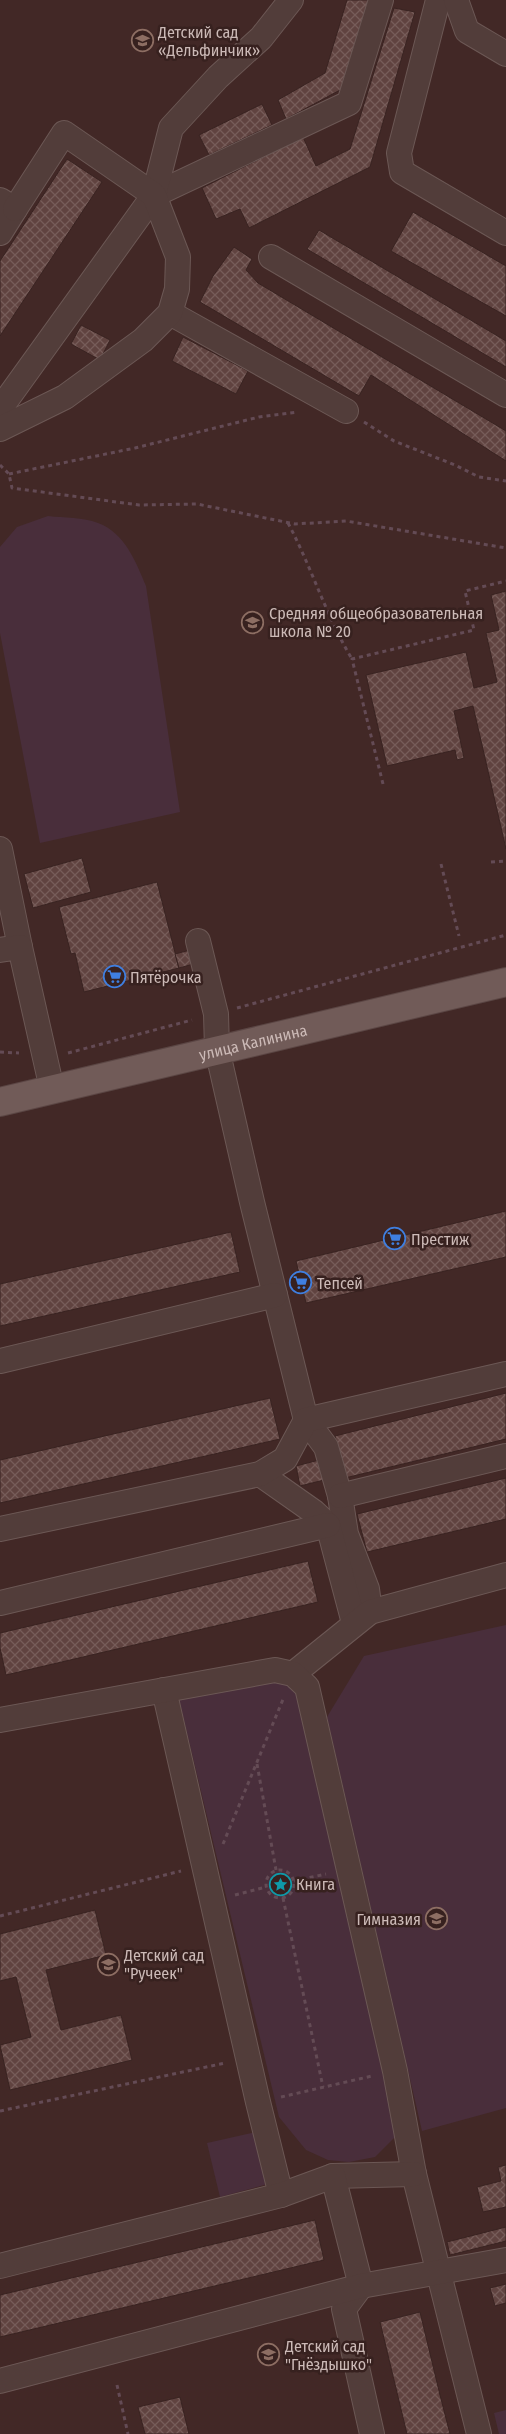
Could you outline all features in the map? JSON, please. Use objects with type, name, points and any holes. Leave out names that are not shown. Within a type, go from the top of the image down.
[{"type":"main road","name":"улица Калинина","points":[[0,1102],[506,982]]},
{"type":"lane","points":[[0,409],[154,195],[171,128],[218,76],[261,38],[291,0]]},
{"type":"lane","points":[[154,195],[349,103],[382,0]]},
{"type":"lane","points":[[438,0],[399,154],[402,172],[506,233]]},
{"type":"lane","points":[[456,0],[467,31],[506,54]]},
{"type":"lane","points":[[0,233],[7,204],[64,133],[154,195],[178,257],[177,289],[170,313],[144,340],[65,397],[0,429]]},
{"type":"lane","points":[[271,257],[506,395]]},
{"type":"lane","points":[[170,313],[346,411]]},
{"type":"lane","points":[[0,849],[10,948],[45,1054],[52,1089]]},
{"type":"lane","points":[[198,941],[216,1014],[217,1049],[306,1420],[326,1447],[340,1496],[346,1534],[367,1589],[362,1617]]},
{"type":"lane","points":[[0,1361],[275,1295]]},
{"type":"lane","points":[[0,1529],[260,1474],[285,1458],[306,1420],[506,1374]]},
{"type":"lane","points":[[340,1496],[506,1456]]},
{"type":"lane","points":[[260,1474],[314,1512],[328,1525],[362,1617]]},
{"type":"lane","points":[[0,1603],[328,1525]]},
{"type":"lane","points":[[294,1674],[362,1617],[506,1575]]},
{"type":"lane","points":[[0,1720],[274,1670],[294,1674],[307,1687],[395,2072],[414,2174],[479,2434]]},
{"type":"lane","points":[[164,1690],[281,2195]]},
{"type":"lane","points":[[0,2266],[281,2195],[333,2176],[414,2174]]},
{"type":"lane","points":[[333,2176],[361,2286]]},
{"type":"lane","points":[[0,2381],[361,2286],[440,2274],[506,2260]]},
{"type":"lane","points":[[361,2286],[344,2309],[372,2434]]},
{"type":"path","points":[[346,411],[394,441],[455,465],[479,477],[506,481]]},
{"type":"path","points":[[8,474],[135,448],[258,417],[302,412]]},
{"type":"path","points":[[0,465],[8,474],[12,488],[139,506],[197,504],[287,523],[346,521],[506,548]]},
{"type":"path","points":[[287,523],[307,558],[334,628],[352,660],[382,784]]},
{"type":"path","points":[[352,660],[474,630],[465,591],[506,581]]},
{"type":"path","points":[[491,862],[506,861]]},
{"type":"path","points":[[441,864],[459,936]]},
{"type":"path","points":[[0,1052],[64,1054],[506,935]]},
{"type":"path","points":[[223,1846],[294,1674]]},
{"type":"path","points":[[256,1763],[276,1870]]},
{"type":"path","points":[[0,1916],[204,1866]]},
{"type":"path","points":[[294,1881],[348,1869]]},
{"type":"path","points":[[276,1870],[286,1871],[294,1881],[291,1894],[283,1898],[270,1895],[266,1887],[269,1874],[276,1870]]},
{"type":"path","points":[[212,1901],[266,1887]]},
{"type":"path","points":[[283,1898],[323,2087]]},
{"type":"path","points":[[0,2111],[248,2059]]},
{"type":"path","points":[[258,2102],[395,2072]]},
{"type":"path","points":[[117,2385],[128,2434]]},
{"type":"shaded area","points":[[48,516],[86,520],[107,528],[122,541],[138,567],[146,586],[180,812],[40,843],[0,633],[0,547],[17,527]]},
{"type":"shaded area","name":"Гимназия","points":[[506,1625],[506,2108],[422,2131],[327,1717],[364,1656]]},
{"type":"shaded area","points":[[271,1678],[284,1681],[302,1698],[396,2136],[375,2157],[349,2162],[328,2160],[306,2150],[279,2117],[178,1695]]},
{"type":"shaded area","points":[[256,2132],[268,2184],[220,2197],[207,2143]]},
{"type":"shaded area","points":[[506,2410],[506,2434],[499,2434],[494,2413]]},
{"type":"building","points":[[347,0],[371,0],[342,89],[286,119],[278,100],[325,73]]},
{"type":"building","points":[[394,8],[415,12],[370,167],[249,228],[240,209],[216,219],[202,188],[303,137],[316,166],[350,149]]},
{"type":"building","points":[[262,104],[272,125],[209,155],[199,135]]},
{"type":"building","points":[[67,159],[102,182],[0,336],[0,261]]},
{"type":"building","points":[[413,212],[506,266],[506,316],[391,251]]},
{"type":"building","points":[[319,230],[506,341],[506,367],[307,249]]},
{"type":"building","points":[[234,247],[252,259],[246,270],[258,283],[506,431],[506,461],[371,375],[359,396],[200,302],[213,276]]},
{"type":"building","points":[[81,325],[110,340],[100,360],[71,344]]},
{"type":"building","points":[[183,337],[248,371],[236,394],[172,361]]},
{"type":"building","points":[[506,591],[506,849],[473,706],[454,711],[464,758],[457,760],[455,750],[387,766],[366,675],[466,652],[474,688],[497,682],[486,633],[499,630],[491,595]]},
{"type":"building","points":[[82,858],[91,892],[33,908],[24,874]]},
{"type":"building","points":[[157,882],[179,968],[84,992],[75,953],[71,954],[59,907]]},
{"type":"building","points":[[194,949],[197,963],[179,968],[175,954]]},
{"type":"building","points":[[506,1211],[506,1257],[306,1303],[296,1261]]},
{"type":"building","points":[[231,1232],[240,1272],[0,1326],[0,1284]]},
{"type":"building","points":[[506,1393],[506,1439],[345,1478],[335,1436]]},
{"type":"building","points":[[270,1398],[280,1439],[0,1503],[0,1460]]},
{"type":"building","points":[[323,1459],[328,1479],[300,1486],[296,1466]]},
{"type":"building","points":[[506,1478],[506,1519],[367,1552],[357,1514]]},
{"type":"building","points":[[308,1561],[318,1602],[6,1675],[0,1648],[0,1633]]},
{"type":"building","points":[[95,1910],[106,1955],[46,1970],[61,2030],[121,2015],[132,2060],[10,2090],[0,2045],[31,2037],[16,1977],[0,1981],[0,1934]]},
{"type":"building","points":[[506,2165],[506,2207],[483,2212],[477,2187],[501,2181],[498,2167]]},
{"type":"building","points":[[315,2220],[324,2260],[0,2337],[0,2295]]},
{"type":"building","points":[[506,2227],[506,2241],[450,2255],[447,2242]]},
{"type":"building","points":[[506,2284],[506,2303],[495,2306],[490,2288]]},
{"type":"building","points":[[420,2312],[450,2434],[407,2434],[380,2322]]},
{"type":"building","points":[[180,2397],[189,2434],[145,2434],[138,2407]]},
{"type":"place","name":"Детский сад «Дельфинчик»","points":[[142,41]]},
{"type":"place","name":"Средняя общеобразовательная школа № 20","points":[[253,622]]},
{"type":"place","name":"Пятёрочка","points":[[114,977]]},
{"type":"place","name":"Престиж","points":[[395,1239]]},
{"type":"place","name":"Тепсей","points":[[301,1283]]},
{"type":"place","name":"Книга","points":[[280,1884]]},
{"type":"place","name":"Гимназия","points":[[437,1919]]},
{"type":"place","name":"Детский сад \"Ручеек\"","points":[[108,1964]]},
{"type":"place","name":"Детский сад \"Гнёздышко\"","points":[[269,2355]]}]
